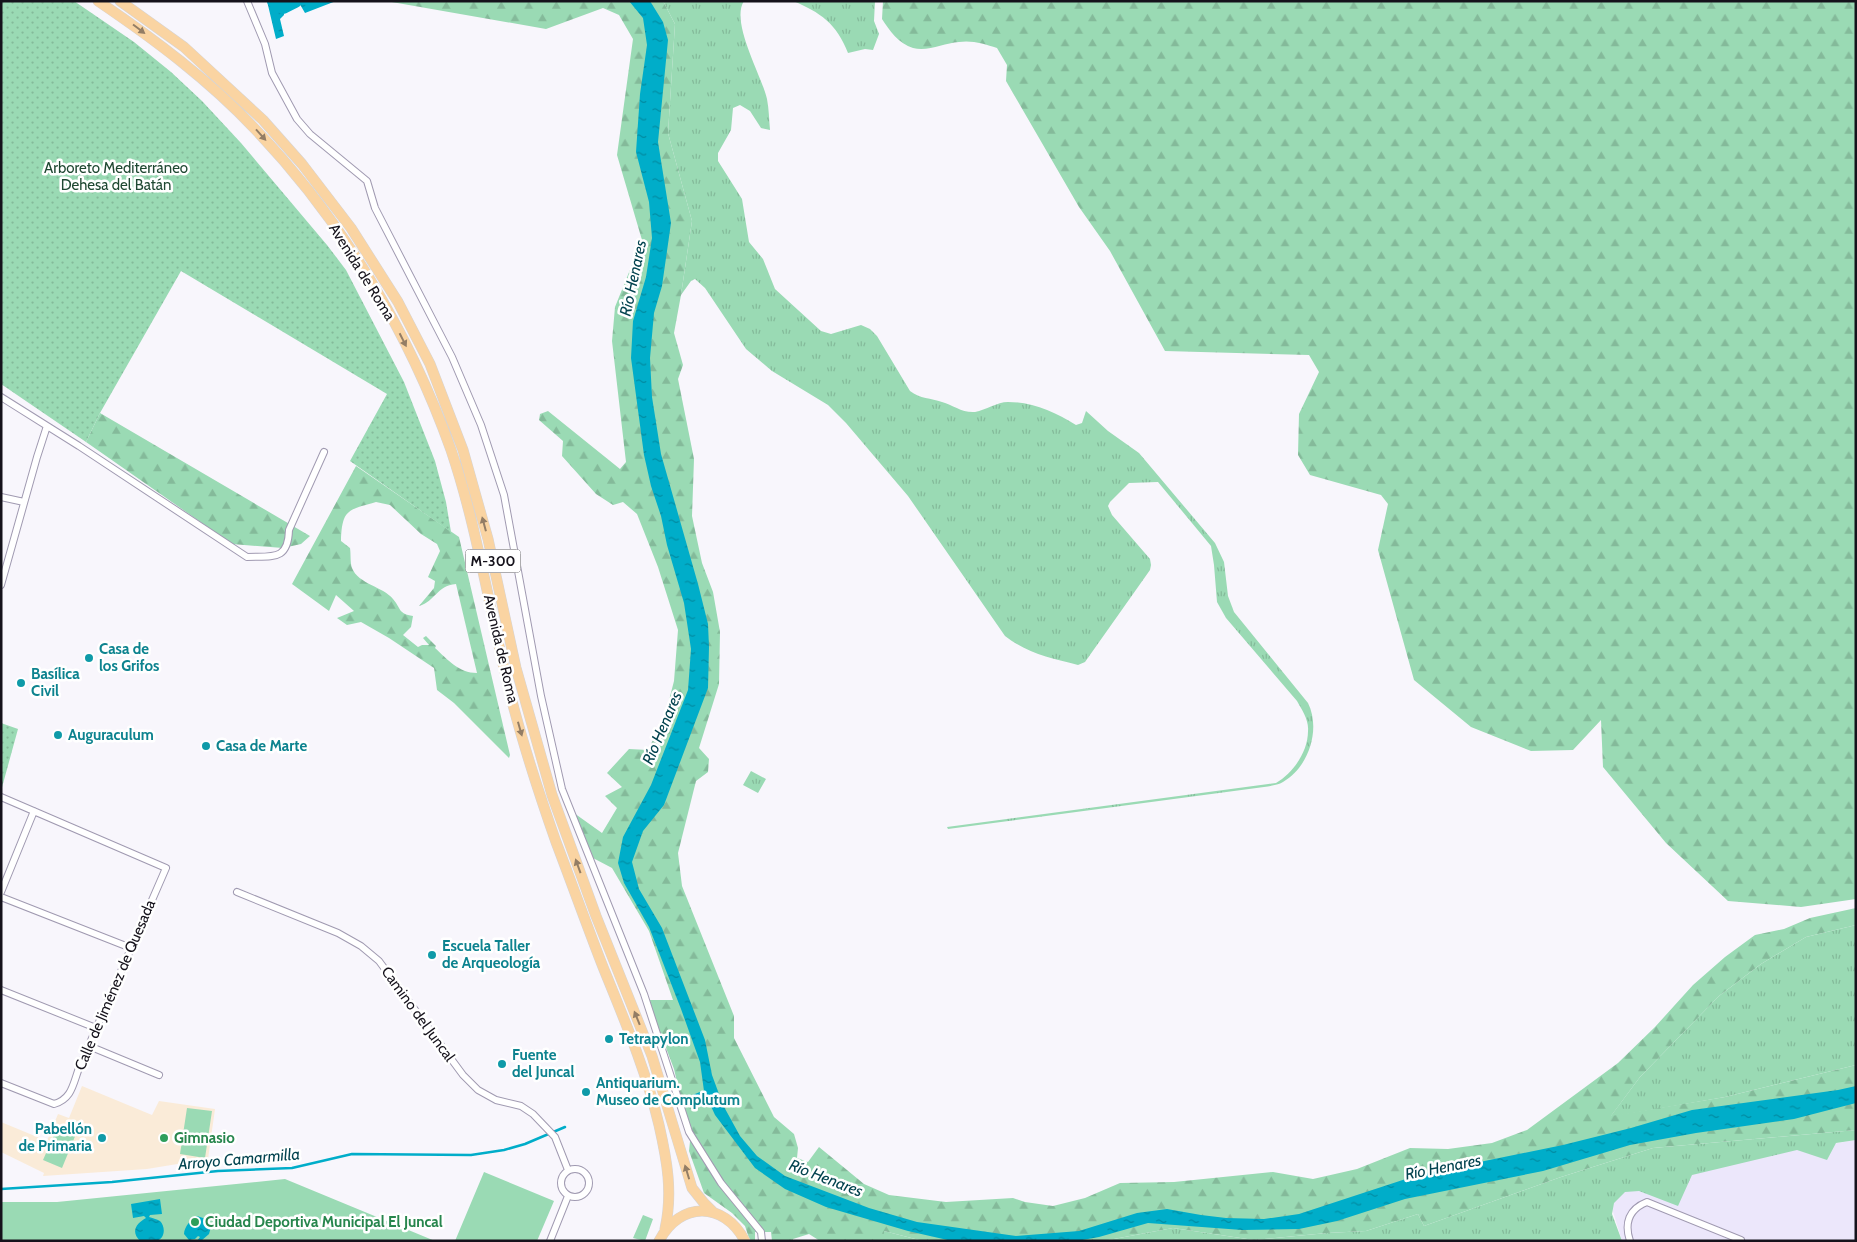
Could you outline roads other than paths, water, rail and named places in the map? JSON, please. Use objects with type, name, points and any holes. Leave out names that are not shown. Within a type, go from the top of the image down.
[{"type":"main road","name":"Avenida de Roma","points":[[98,1],[176,57],[254,128],[294,173],[342,236],[386,308],[419,370],[451,451],[477,543],[504,671],[541,799],[585,921],[640,1059],[652,1096],[666,1158],[670,1192],[669,1212],[665,1229]]},
{"type":"main road","name":"Avenida de Roma","points":[[120,1],[191,53],[263,120],[302,164],[351,228],[398,302],[430,364],[463,450],[488,539],[516,668],[552,795],[596,916],[652,1056],[692,1188],[713,1212]]},
{"type":"main road","name":"M-300","points":[[659,1241],[665,1229],[678,1217],[695,1211],[713,1212],[727,1218],[738,1228],[745,1241]]},
{"type":"street","points":[[247,1],[265,44],[272,73],[297,119],[310,134],[367,181],[375,208],[452,358],[481,425],[504,495],[541,696],[562,789],[644,994],[689,1132],[721,1183],[761,1232],[762,1241]]},
{"type":"street","points":[[1,397],[247,557],[267,556],[284,551],[288,544],[289,530],[324,452]]},
{"type":"street","points":[[1,585],[47,426]]},
{"type":"street","points":[[1,496],[24,502]]},
{"type":"street","points":[[1,797],[34,811],[1,892]]},
{"type":"street","name":"Calle de Jiménez de Quesada","points":[[1,1083],[54,1104],[68,1097],[166,868],[34,811]]},
{"type":"street","name":"Camino del Juncal","points":[[237,892],[338,932],[361,946],[379,961],[462,1075],[478,1090],[496,1100],[521,1106],[533,1114],[554,1137],[568,1170]]},
{"type":"street","points":[[1,897],[131,948]]},
{"type":"street","points":[[1,990],[96,1028]]},
{"type":"street","points":[[89,1046],[159,1075]]},
{"type":"street","points":[[576,1168],[583,1170],[588,1176],[590,1183],[588,1190],[582,1196],[575,1198],[568,1196],[562,1190],[560,1183],[562,1175],[568,1170],[576,1168]]},
{"type":"street","points":[[550,1241],[568,1196]]},
{"type":"street","points":[[1630,1241],[1626,1231],[1629,1218],[1636,1207],[1647,1202],[1741,1240]]},
{"type":"water","points":[[267,1],[282,1],[284,15],[280,19],[284,36],[276,39]]},
{"type":"water","points":[[298,1],[336,1],[305,13]]},
{"type":"water","points":[[629,1],[650,1],[663,22],[668,40],[658,142],[671,223],[662,286],[654,313],[650,358],[652,397],[661,454],[708,624],[709,647],[708,688],[664,805],[643,831],[632,862],[639,889],[662,928],[705,1040],[712,1075],[723,1105],[740,1136],[757,1156],[785,1176],[869,1208],[917,1222],[1016,1236],[1079,1231],[1137,1213],[1167,1209],[1226,1218],[1264,1219],[1299,1214],[1421,1174],[1563,1145],[1692,1110],[1856,1086],[1856,1103],[1794,1119],[1696,1133],[1630,1145],[1543,1171],[1405,1199],[1337,1221],[1299,1229],[1242,1230],[1148,1223],[1099,1237],[1077,1241],[952,1241],[908,1231],[826,1207],[785,1189],[755,1168],[715,1115],[704,1091],[700,1062],[681,1009],[649,927],[624,883],[618,863],[623,837],[651,785],[688,690],[691,649],[684,603],[644,455],[631,358],[633,321],[646,277],[652,238],[649,202],[636,152],[640,94],[647,45],[643,18]]},
{"type":"water","points":[[160,1199],[162,1214],[150,1215],[149,1217],[159,1220],[164,1229],[163,1235],[156,1241],[140,1241],[135,1231],[140,1222],[146,1218],[144,1216],[133,1218],[131,1204]]},
{"type":"water","points":[[197,1216],[206,1219],[211,1227],[209,1234],[201,1241],[197,1241],[200,1237],[198,1236],[195,1239],[189,1240],[184,1234],[188,1224]]},
{"type":"waterway","name":"Río Henares","points":[[274,1],[283,7],[295,1]]},
{"type":"waterway","name":"Arroyo Camarmilla","points":[[691,1097],[706,1091]]},
{"type":"waterway","name":"Arroyo Camarmilla","points":[[1,1189],[112,1182],[218,1171],[292,1168],[352,1154],[471,1155],[504,1150],[525,1144],[565,1127]]},
{"type":"place","name":"Casa de los Grifos","points":[[89,658]]},
{"type":"place","name":"Basílica Civil","points":[[21,683]]},
{"type":"place","name":"Auguraculum","points":[[58,735]]},
{"type":"place","name":"Casa de Marte","points":[[206,746]]},
{"type":"place","name":"Escuela Taller de Arqueología","points":[[432,955]]},
{"type":"place","name":"Tetrapylon","points":[[609,1039]]},
{"type":"place","name":"Fuente del Juncal","points":[[502,1064]]},
{"type":"place","name":"Antiquarium. Museo de Complutum","points":[[586,1092]]},
{"type":"place","name":"Pabellón de Primaria","points":[[102,1138]]},
{"type":"place","name":"Gimnasio","points":[[164,1138]]},
{"type":"place","name":"Ciudad Deportiva Municipal El Juncal","points":[[195,1222]]},
{"type":"park label","name":"Arboreto Mediterráneo Dehesa del Batán","points":[[116,176]]}]
